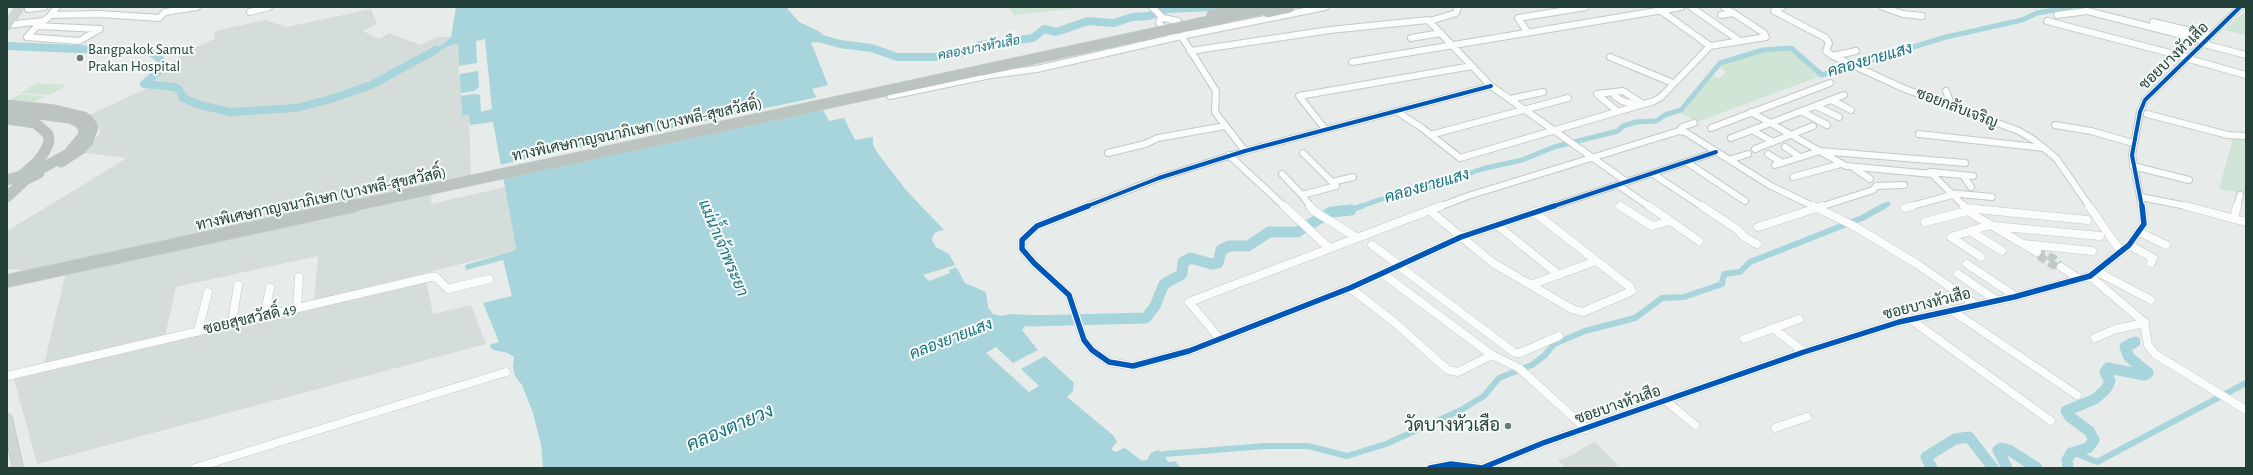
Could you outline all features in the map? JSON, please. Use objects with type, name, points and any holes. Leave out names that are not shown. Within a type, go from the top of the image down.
[{"type":"highway","name":"ทางพิเศษกาญจนาภิเษก (บางพลี-สุขสวัสดิ์)","points":[[7,274],[262,221],[1247,7]]},
{"type":"highway","name":"ทางพิเศษกาญจนาภิเษก (บางพลี-สุขสวัสดิ์)","points":[[7,280],[1274,7]]},
{"type":"highway","points":[[1121,40],[1290,7]]},
{"type":"highway","points":[[7,111],[55,110],[84,117],[93,127],[92,136],[81,149],[63,161],[29,177],[7,197]]},
{"type":"highway","points":[[7,111],[25,121],[42,127],[48,134],[49,142],[38,161],[7,188]]},
{"type":"highway","points":[[7,111],[69,118],[79,122],[84,129],[83,136],[68,154],[37,171],[7,180]]},
{"type":"main road","points":[[7,25],[20,7]]},
{"type":"main road","points":[[7,418],[18,468]]},
{"type":"street","points":[[28,9],[44,7]]},
{"type":"street","points":[[37,26],[100,29],[79,41],[27,38],[37,26],[51,15],[56,7]]},
{"type":"street","points":[[100,14],[109,7]]},
{"type":"street","points":[[51,15],[100,14],[159,18],[165,12],[197,7]]},
{"type":"street","points":[[250,12],[269,7]]},
{"type":"street","points":[[1152,7],[1163,18],[1171,18],[1178,21],[1185,30],[1182,37]]},
{"type":"street","points":[[890,96],[991,75],[1037,69],[1325,7]]},
{"type":"street","points":[[1190,51],[1330,30],[1420,20],[1430,21],[1456,13],[1458,7]]},
{"type":"street","points":[[1528,32],[1519,23],[1518,18],[1571,8],[1586,7]]},
{"type":"street","points":[[1352,62],[1659,9],[1681,7]]},
{"type":"street","points":[[1691,7],[1740,41]]},
{"type":"street","points":[[1396,111],[1460,158],[1658,99],[1710,46],[1760,38],[1766,35],[1724,7]]},
{"type":"street","points":[[1782,7],[1774,11],[1826,38],[1829,43],[1826,51],[1833,56],[1856,51]]},
{"type":"street","points":[[1883,7],[1903,14],[1922,16]]},
{"type":"street","name":"ซอยบางหัวเสือ","points":[[1430,468],[1451,464],[1482,468],[1543,443],[1804,352],[1910,319],[2015,296],[2079,279],[2093,273],[2128,245],[2139,232],[2144,220],[2141,197],[2133,166],[2132,155],[2133,143],[2149,96],[2240,7]]},
{"type":"street","points":[[1659,9],[1710,46]]},
{"type":"street","points":[[2057,15],[2076,11],[2087,11],[2207,40]]},
{"type":"street","points":[[1721,15],[1734,13]]},
{"type":"street","points":[[1163,18],[1160,19],[1159,23],[1170,35],[1182,37]]},
{"type":"street","points":[[7,25],[43,21]]},
{"type":"street","points":[[1430,21],[1491,86],[1627,182]]},
{"type":"street","points":[[2047,21],[2189,58],[2246,75]]},
{"type":"street","points":[[2153,22],[2246,55]]},
{"type":"street","points":[[1411,38],[1441,33]]},
{"type":"street","points":[[1182,37],[1216,94],[1215,112],[1245,151]]},
{"type":"street","name":"ซอยกลับเจริญ","points":[[1833,56],[1945,105],[2019,131],[2046,148],[2056,158],[2121,252]]},
{"type":"street","points":[[1610,57],[1673,83]]},
{"type":"street","points":[[1325,129],[1299,96],[1472,66]]},
{"type":"street","points":[[1394,72],[1400,78]]},
{"type":"street","points":[[1711,128],[1830,83]]},
{"type":"street","points":[[1491,86],[1229,155],[1157,179],[1037,226],[1022,240],[1022,250],[1069,295],[1084,340],[1096,354],[1109,362],[1133,366],[1189,351],[1350,288],[1461,237],[1688,163],[1716,152]]},
{"type":"street","points":[[1618,111],[1597,94],[1623,91],[1640,104]]},
{"type":"street","points":[[1945,105],[1950,99],[1946,91]]},
{"type":"street","points":[[1510,99],[1543,92]]},
{"type":"street","points":[[1731,138],[1844,95]]},
{"type":"street","points":[[1615,96],[1622,101],[1640,104]]},
{"type":"street","points":[[1430,135],[1568,98]]},
{"type":"street","points":[[1831,100],[1851,110]]},
{"type":"street","points":[[1816,106],[1839,117]]},
{"type":"street","points":[[1802,111],[1827,125]]},
{"type":"street","points":[[1751,112],[1792,134],[1840,164],[1852,167],[1974,176]]},
{"type":"street","points":[[2144,113],[2236,137],[2246,136]]},
{"type":"street","points":[[1679,131],[1682,127],[1694,123]]},
{"type":"street","points":[[2055,125],[2091,131],[2133,143]]},
{"type":"street","points":[[1108,153],[1145,144],[1158,138],[1225,126]]},
{"type":"street","points":[[1755,149],[1812,126]]},
{"type":"street","points":[[1752,130],[1772,142]]},
{"type":"street","points":[[1220,339],[1189,302],[1356,237],[1468,196],[1679,131],[1685,132],[1771,186],[1854,226],[1917,264],[1976,304]]},
{"type":"street","points":[[1919,134],[2046,148]]},
{"type":"street","points":[[1785,147],[1800,157]]},
{"type":"street","points":[[1775,165],[1820,151],[1901,156],[1965,163]]},
{"type":"street","points":[[1302,194],[1335,187],[1333,182],[1303,153]]},
{"type":"street","points":[[1729,160],[1748,154]]},
{"type":"street","points":[[1768,154],[1782,163]]},
{"type":"street","points":[[1867,154],[1877,169]]},
{"type":"street","points":[[1229,155],[1330,248]]},
{"type":"street","points":[[1901,156],[1910,171]]},
{"type":"street","points":[[1928,159],[1937,173]]},
{"type":"street","points":[[1688,163],[1745,201]]},
{"type":"street","points":[[1794,178],[1840,164]]},
{"type":"street","points":[[2133,166],[2189,180]]},
{"type":"street","points":[[1852,167],[1870,179]]},
{"type":"street","points":[[1923,172],[1936,177],[1950,194],[1967,210],[2037,252]]},
{"type":"street","points":[[1282,174],[1302,194],[1303,198],[1323,216],[1356,237]]},
{"type":"street","points":[[1652,174],[1738,230],[1744,237],[1757,244]]},
{"type":"street","points":[[1963,175],[1972,188]]},
{"type":"street","points":[[1333,182],[1353,176]]},
{"type":"street","points":[[1618,185],[1698,241]]},
{"type":"street","points":[[1758,227],[1873,190],[1876,186],[1904,185]]},
{"type":"street","points":[[1905,208],[1950,194],[1992,197]]},
{"type":"street","points":[[2234,219],[2240,195]]},
{"type":"street","points":[[2141,197],[2246,222]]},
{"type":"street","points":[[1620,206],[1649,225],[1670,221]]},
{"type":"street","points":[[1925,222],[1967,210],[2087,220]]},
{"type":"street","points":[[1430,211],[1493,263],[1580,312],[1632,291],[1630,287],[1534,212]]},
{"type":"street","points":[[1497,225],[1558,275]]},
{"type":"street","points":[[1981,257],[1951,237],[1991,225],[2100,236]]},
{"type":"street","points":[[1970,231],[2002,251]]},
{"type":"street","points":[[2139,232],[2166,245]]},
{"type":"street","points":[[2022,244],[2092,251]]},
{"type":"street","points":[[1372,245],[1515,353],[1559,336]]},
{"type":"street","points":[[2128,245],[2153,258],[2151,263]]},
{"type":"street","points":[[1530,285],[1596,261]]},
{"type":"street","points":[[1967,264],[2015,296]]},
{"type":"street","points":[[2061,267],[2079,279]]},
{"type":"street","points":[[2093,273],[2152,300]]},
{"type":"street","points":[[2093,273],[2145,323],[2148,345],[2155,354],[2246,410]]},
{"type":"street","points":[[1383,274],[1492,355],[1519,368],[1586,429]]},
{"type":"street","points":[[1958,274],[1996,300]]},
{"type":"street","name":"ซอยสุขสวัสดิ์ 49","points":[[7,376],[431,276],[436,276],[448,289],[489,280]]},
{"type":"street","points":[[296,308],[299,277]]},
{"type":"street","points":[[232,323],[238,286]]},
{"type":"street","points":[[264,316],[270,288]]},
{"type":"street","points":[[1350,288],[1448,370],[1458,372],[1492,355]]},
{"type":"street","points":[[198,331],[208,292]]},
{"type":"street","points":[[1950,310],[2077,395]]},
{"type":"street","points":[[1744,339],[1799,318]]},
{"type":"street","points":[[1910,319],[2008,388],[2051,421]]},
{"type":"street","points":[[2095,338],[2116,329],[2145,323]]},
{"type":"street","points":[[1773,328],[1804,352]]},
{"type":"street","points":[[195,468],[506,372]]},
{"type":"street","points":[[1666,401],[1695,425]]},
{"type":"street","points":[[1775,428],[1807,417]]},
{"type":"shaded area","points":[[371,9],[377,24],[363,31],[379,39],[389,33],[421,45],[437,37],[451,37],[445,43],[422,56],[431,55],[451,45],[458,44],[462,116],[469,115],[471,179],[432,189],[431,204],[505,187],[516,248],[513,251],[314,301],[318,256],[176,287],[165,336],[44,364],[66,272],[7,269],[7,231],[127,158],[86,153],[72,159],[90,145],[100,133],[99,125],[87,116],[143,90],[155,81],[180,55],[214,39],[215,31],[265,20],[287,27]]},
{"type":"shaded area","points":[[426,281],[433,314],[471,305],[486,344],[37,464],[14,379]]},
{"type":"shaded area","points":[[1595,442],[1618,465],[1611,468],[1565,468],[1558,460],[1573,455]]},
{"type":"green space","points":[[1010,7],[1070,7],[1072,9],[1013,15]]},
{"type":"green space","points":[[2246,11],[2246,35],[2224,30],[2237,18]]},
{"type":"green space","points":[[1792,50],[1821,76],[1697,122],[1680,112],[1711,75],[1719,78],[1726,73],[1719,66],[1759,53]]},
{"type":"green space","points":[[37,83],[67,85],[50,95],[20,93]]},
{"type":"green space","points":[[20,94],[44,96],[34,102],[9,100]]},
{"type":"green space","points":[[2233,138],[2246,139],[2246,194],[2219,189]]},
{"type":"water","points":[[456,7],[786,7],[799,22],[822,33],[810,40],[828,85],[812,89],[829,121],[844,118],[855,140],[873,137],[873,145],[879,155],[906,190],[944,230],[936,232],[933,236],[932,240],[936,247],[949,254],[965,283],[986,292],[988,307],[993,314],[1001,316],[1012,314],[1068,317],[1069,322],[1041,321],[1026,325],[1022,330],[1038,350],[1013,363],[996,347],[986,353],[1029,392],[1039,386],[1021,369],[1045,356],[1074,383],[1073,391],[1067,397],[1114,436],[1117,442],[1111,449],[1115,452],[1125,448],[1142,461],[1147,460],[1151,453],[1158,450],[1164,454],[1168,462],[1175,461],[1181,468],[543,468],[541,445],[533,413],[522,385],[515,376],[513,367],[514,357],[508,353],[493,350],[489,345],[499,342],[483,303],[512,296],[503,260],[466,270],[465,265],[513,251],[516,248],[493,122],[470,125],[469,115],[462,116],[458,44],[451,45],[431,55],[420,57],[445,43],[451,37]]},
{"type":"pier","points":[[485,39],[492,109],[481,112],[480,95],[474,94],[461,96],[461,93],[474,91],[479,87],[478,71],[459,74],[459,66],[477,63],[476,41]]},
{"type":"pier","points":[[818,97],[824,108],[502,179],[499,165]]},
{"type":"pier","points":[[955,265],[957,267],[949,270],[950,273],[929,281],[923,275]]},
{"type":"waterway","name":"คลองบางหัวเสือ","points":[[802,39],[819,38],[840,44],[872,48],[897,57],[941,57],[970,51],[980,45],[1033,38],[1044,29],[1056,32],[1088,21],[1114,23],[1132,17],[1149,16],[1167,9],[1213,7]]},
{"type":"waterway","name":"คลองยายแสง","points":[[1359,207],[1399,193],[1428,188],[1482,169],[1522,160],[1554,147],[1618,131],[1623,126],[1636,122],[1656,121],[1665,115],[1681,110],[1720,63],[1763,50],[1791,48],[1822,75],[1946,37],[2022,20],[2037,13],[2071,7]]},
{"type":"waterway","points":[[7,46],[150,52],[160,59],[163,68],[144,84],[174,87],[179,89],[183,98],[200,105],[230,112],[296,108],[331,99],[371,85],[436,50]]},
{"type":"waterway","points":[[1884,206],[1888,204]]},
{"type":"waterway","name":"คลองยายแสง","points":[[1351,210],[1362,206]]},
{"type":"waterway","points":[[1158,457],[1164,454],[1265,446],[1308,446],[1347,456],[1386,444],[1461,410],[1484,396],[1499,378],[1532,365],[1545,355],[1554,344],[1585,331],[1635,318],[1662,298],[1684,297],[1722,284],[1724,274],[1740,272],[1750,262],[1862,218],[1884,206]]},
{"type":"waterway","name":"คลองยายแสง","points":[[1029,321],[1146,318],[1155,306],[1164,284],[1182,274],[1183,262],[1191,258],[1212,264],[1218,263],[1221,250],[1229,246],[1248,246],[1269,232],[1297,232],[1331,212],[1351,210]]},
{"type":"waterway","points":[[2068,468],[2067,460],[2071,453],[2088,448],[2094,440],[2089,431],[2070,417],[2066,411],[2095,399],[2106,389],[2110,381],[2105,372],[2108,368],[2144,375],[2148,373],[2129,357],[2125,347],[2135,342]]},
{"type":"waterway","points":[[2073,452],[2097,462],[2246,383]]},
{"type":"waterway","points":[[1932,468],[1926,457],[1955,439],[1969,437],[1993,468]]},
{"type":"waterway","points":[[2007,468],[1998,450],[2001,448],[2009,450],[2037,468]]},
{"type":"tunnel","points":[[2037,252],[2053,258],[2061,267],[2053,265],[2039,256]]},
{"type":"cycle path","points":[[1430,468],[1451,464],[1482,468],[1543,443],[1613,420],[1804,352],[1899,322],[2014,297],[2090,276],[2129,245],[2144,224],[2141,197],[2132,155],[2140,112],[2145,100],[2240,7]]},
{"type":"cycle path","points":[[1491,86],[1245,151],[1159,178],[1037,226],[1022,240],[1022,249],[1034,263],[1069,295],[1084,340],[1092,350],[1109,362],[1133,366],[1189,351],[1350,288],[1461,237],[1716,152]]},
{"type":"place","name":"Bangpakok Samut Prakan Hospital","points":[[80,58]]},
{"type":"place","name":"วัดบางหัวเสือ","points":[[1508,426]]},
{"type":"water label","name":"แม่น้ำเจ้าพระยา","points":[[723,248]]},
{"type":"water label","name":"คลองตายวง","points":[[730,428]]}]
